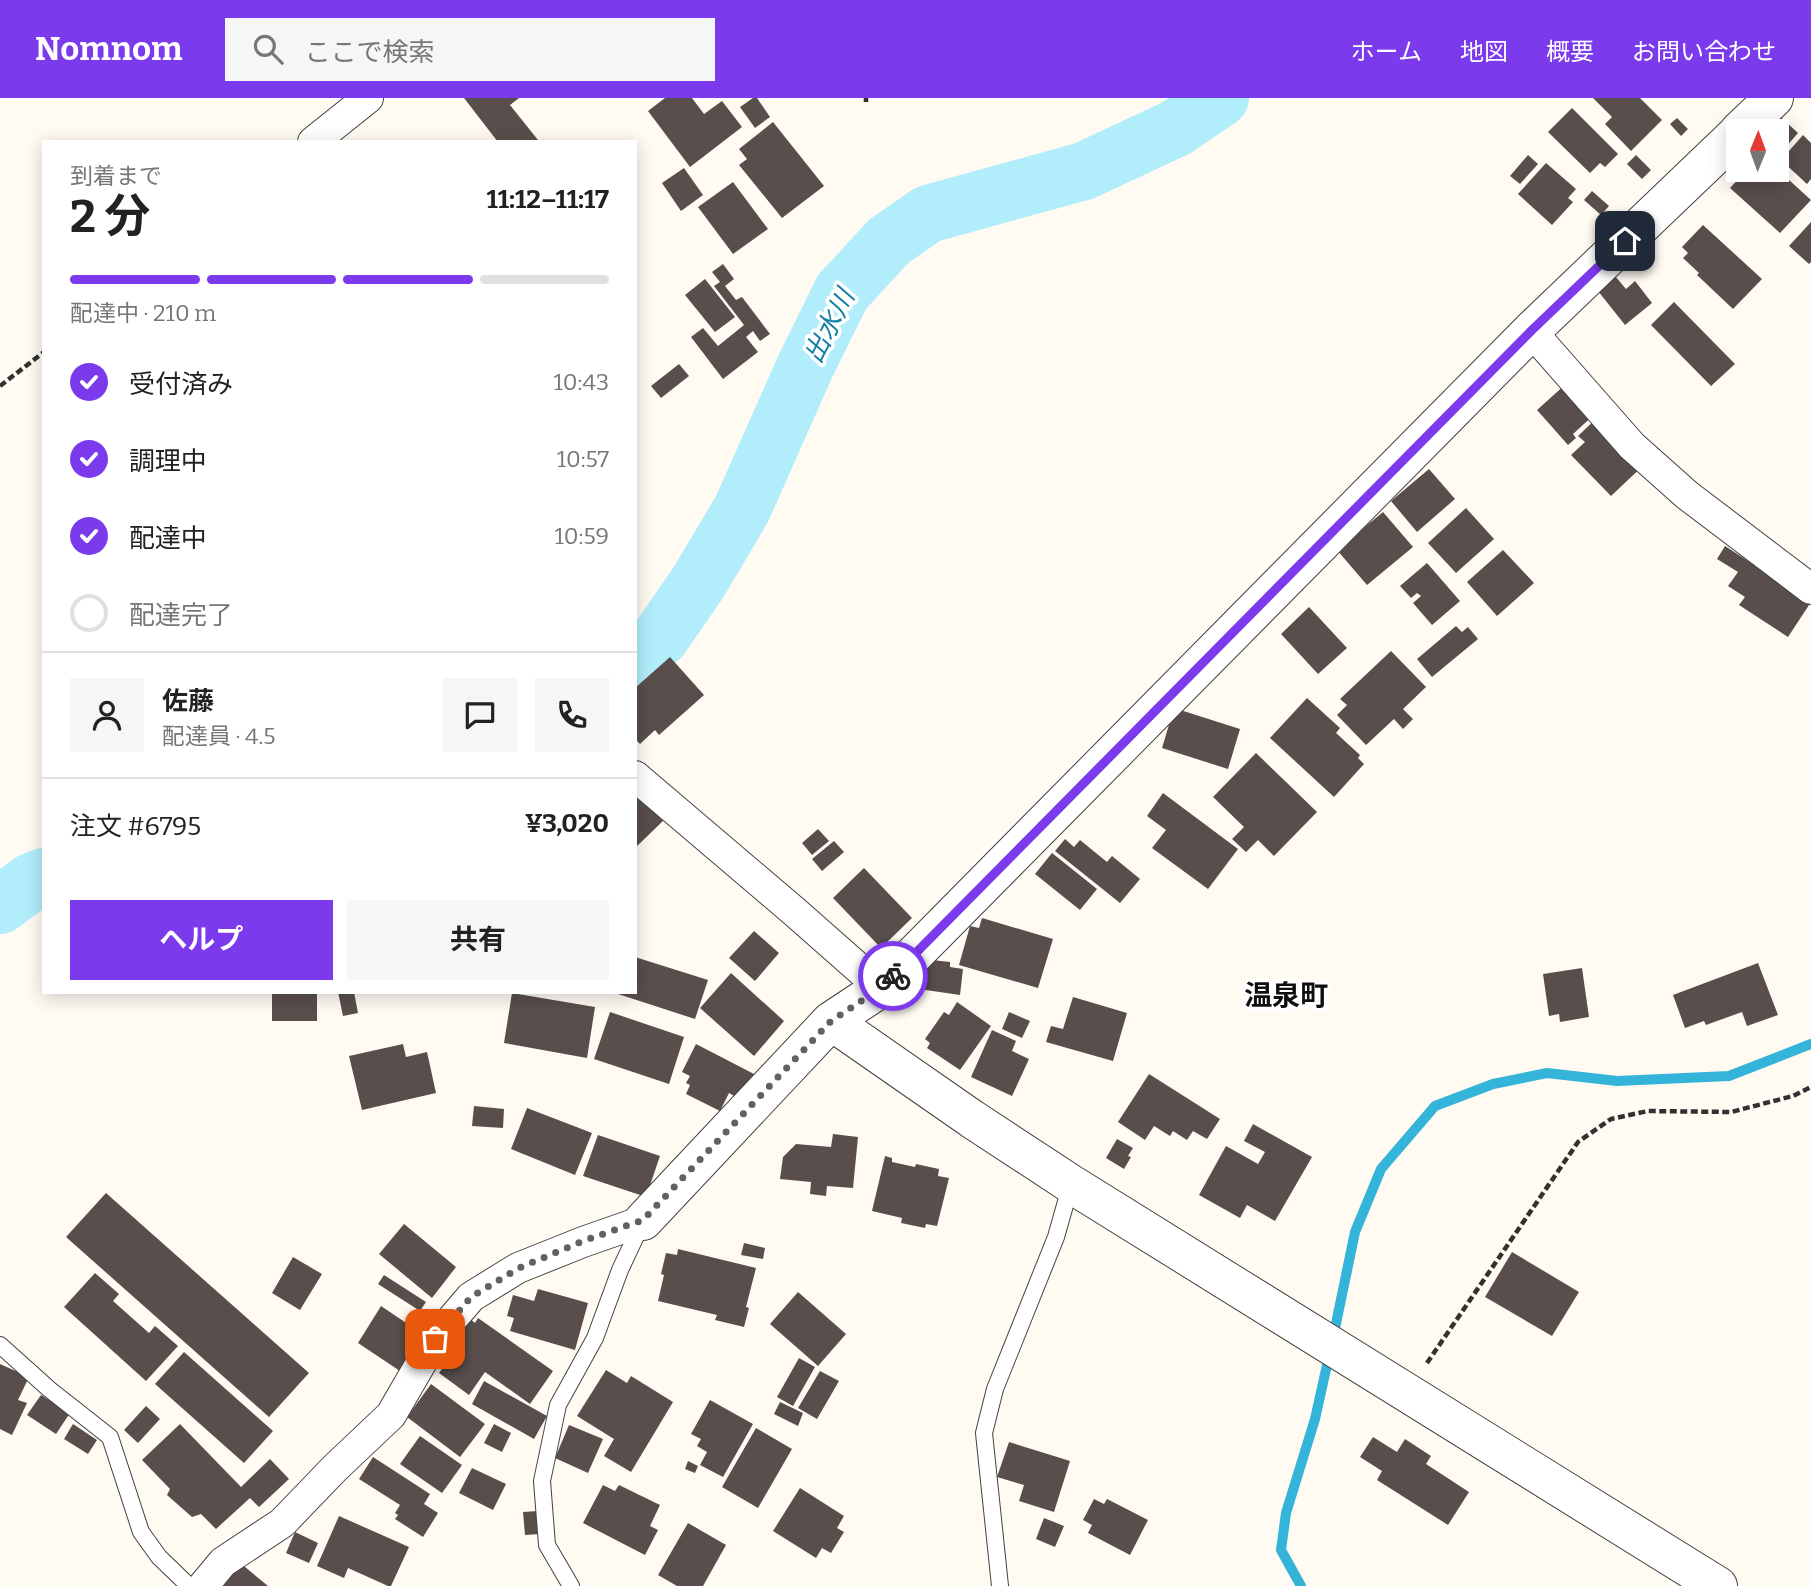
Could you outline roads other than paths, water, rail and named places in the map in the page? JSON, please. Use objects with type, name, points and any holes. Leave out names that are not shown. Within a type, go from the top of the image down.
[{"type":"street","points":[[316,140],[368,98]]},
{"type":"street","points":[[1752,119],[1774,98]]},
{"type":"street","points":[[203,1586],[223,1562],[282,1523],[391,1415],[435,1339],[471,1297],[519,1268],[643,1220],[831,1021],[881,988],[1531,331],[1726,144]]},
{"type":"street","points":[[1531,331],[1632,446],[1687,495],[1811,589]]},
{"type":"street","points":[[637,778],[881,988]]},
{"type":"street","points":[[831,1021],[1071,1184],[1718,1586]]},
{"type":"lane","points":[[1000,1586],[985,1433],[995,1389],[1056,1237],[1071,1184]]},
{"type":"lane","points":[[571,1586],[547,1545],[542,1481],[558,1405],[596,1338],[620,1270],[643,1220]]},
{"type":"lane","points":[[0,1345],[49,1389],[110,1437],[141,1532],[159,1557],[189,1586]]},
{"type":"waterway","name":"出水川","points":[[637,655],[660,638],[698,583],[742,509],[805,367],[842,292],[889,241],[928,214],[1084,171],[1176,128],[1220,98]]},
{"type":"waterway","name":"出水川","points":[[0,905],[31,882],[42,878]]},
{"type":"waterway","points":[[1333,1338],[1355,1232],[1381,1169],[1435,1106],[1493,1084],[1547,1073],[1617,1081],[1729,1076],[1811,1044]]},
{"type":"waterway","points":[[1301,1586],[1281,1550],[1286,1513],[1315,1419],[1329,1356]]},
{"type":"district","name":"温泉町","points":[[1286,995]]}]
